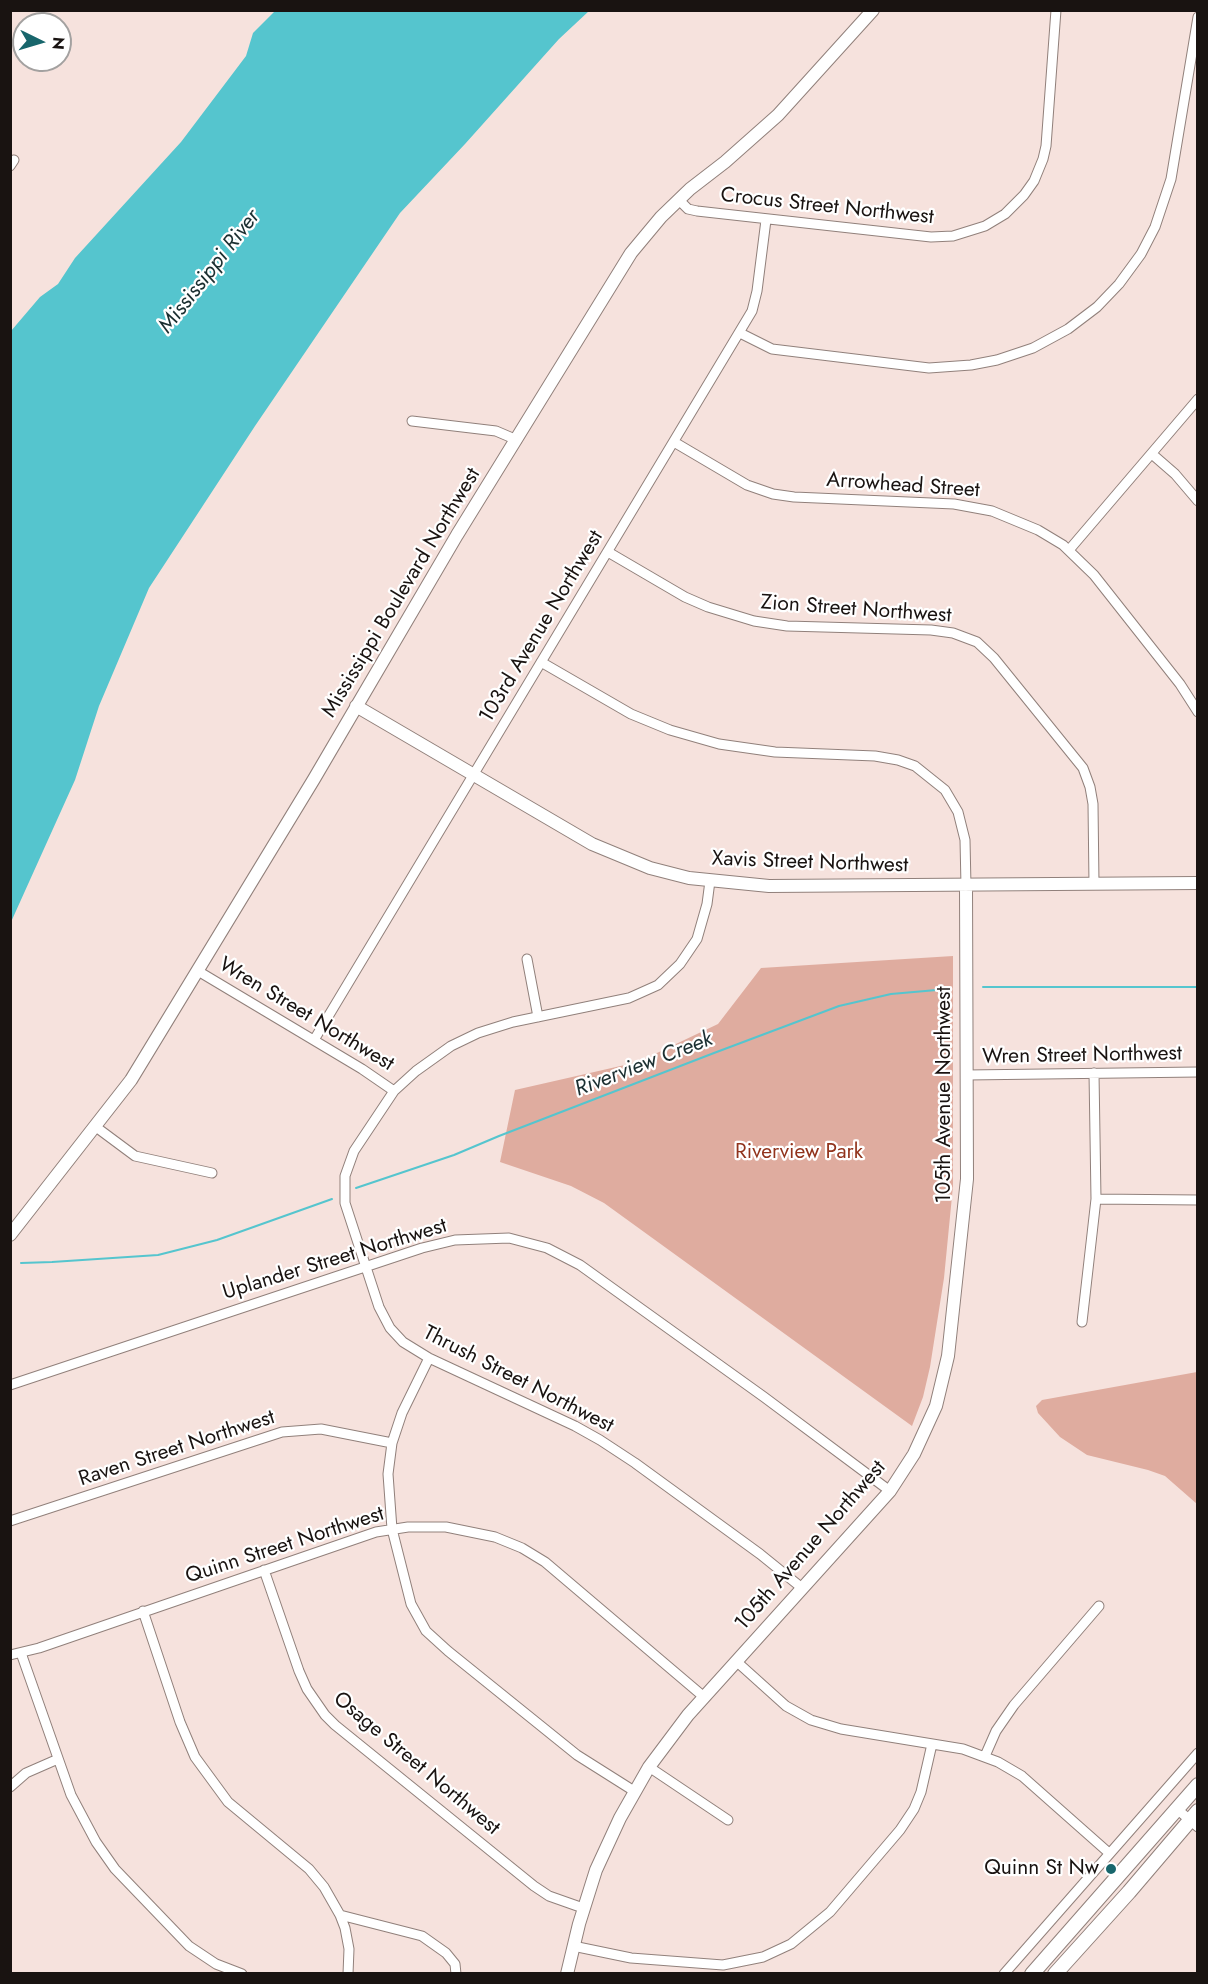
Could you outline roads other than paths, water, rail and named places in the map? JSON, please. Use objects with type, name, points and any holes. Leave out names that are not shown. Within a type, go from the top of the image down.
[{"type":"main road","points":[[1032,1974],[1197,1785]]},
{"type":"main road","points":[[1055,1974],[1195,1819]]},
{"type":"street","name":"Mississippi Boulevard Northwest","points":[[10,1235],[131,1080],[631,253],[649,230],[679,200],[770,123],[873,10]]},
{"type":"street","name":"Crocus Street Northwest","points":[[679,200],[688,209],[696,211],[766,220],[944,237],[975,230],[1005,214],[1024,195],[1034,181],[1043,159],[1046,146],[1056,10]]},
{"type":"street","points":[[740,333],[772,349],[929,368],[963,366],[997,360],[1033,348],[1068,329],[1097,307],[1119,284],[1141,254],[1165,203],[1173,172],[1196,41],[1197,17]]},
{"type":"street","name":"103rd Avenue Northwest","points":[[314,1040],[740,333],[756,301],[766,220]]},
{"type":"street","points":[[1069,550],[1197,399]]},
{"type":"street","points":[[412,421],[496,431],[517,440]]},
{"type":"street","name":"Arrowhead Street","points":[[674,442],[747,485],[765,492],[794,497],[968,506],[992,511],[1056,540],[1085,566],[1109,594],[1180,684],[1197,712]]},
{"type":"street","points":[[1152,454],[1175,474],[1197,501]]},
{"type":"street","name":"Zion Street Northwest","points":[[608,552],[685,597],[748,620],[787,626],[931,630],[953,633],[977,642],[994,658],[1083,768],[1093,804],[1094,884]]},
{"type":"street","points":[[542,662],[631,714],[670,730],[719,744],[775,752],[886,757],[915,766],[945,790],[958,812],[965,840],[966,886]]},
{"type":"street","name":"Xavis Street Northwest","points":[[356,706],[574,834],[619,857],[673,874],[710,881],[769,886],[1197,883]]},
{"type":"street","name":"Thrush Street Northwest","points":[[710,881],[705,913],[697,939],[680,964],[658,985],[629,998],[503,1025],[464,1039],[424,1065],[394,1091],[354,1151],[345,1176],[345,1203],[380,1307],[390,1328],[409,1346],[429,1358],[575,1426],[600,1440],[760,1554],[802,1588]]},
{"type":"street","name":"105th Avenue Northwest","points":[[567,1974],[583,1908],[608,1842],[649,1767],[678,1726],[704,1696],[890,1491],[927,1430],[939,1396],[946,1365],[965,1207],[967,1169],[966,886]]},
{"type":"street","points":[[527,959],[538,1017]]},
{"type":"street","name":"Wren Street Northwest","points":[[198,970],[362,1069],[394,1091]]},
{"type":"street","name":"Wren Street Northwest","points":[[967,1075],[1197,1072]]},
{"type":"street","points":[[1082,1322],[1096,1199],[1094,1073]]},
{"type":"street","points":[[96,1127],[135,1156],[212,1173]]},
{"type":"street","points":[[1096,1199],[1197,1200]]},
{"type":"street","name":"Uplander Street Northwest","points":[[10,1385],[422,1248],[472,1239],[501,1237],[518,1239],[557,1252],[580,1265],[693,1345],[890,1491]]},
{"type":"street","points":[[429,1358],[402,1413],[392,1443],[388,1474],[392,1528],[411,1604],[426,1631],[448,1651],[577,1755],[634,1791]]},
{"type":"street","name":"Raven Street Northwest","points":[[10,1521],[282,1432],[321,1429],[392,1443]]},
{"type":"street","name":"Quinn Street Northwest","points":[[10,1655],[350,1540],[392,1528],[423,1526],[461,1529],[495,1537],[522,1548],[558,1571],[704,1696]]},
{"type":"street","name":"Osage Street Northwest","points":[[264,1570],[299,1671],[307,1689],[325,1715],[534,1886],[549,1896],[583,1908]]},
{"type":"street","points":[[985,1756],[996,1731],[1008,1712],[1099,1606]]},
{"type":"street","points":[[143,1611],[188,1742],[205,1773],[228,1802],[309,1869],[324,1887],[340,1915],[349,1949],[348,1974]]},
{"type":"street","points":[[21,1653],[78,1810],[96,1842],[115,1869],[189,1946],[216,1964],[242,1974]]},
{"type":"street","points":[[736,1661],[786,1706],[812,1720],[841,1729],[963,1749],[985,1756],[1022,1776],[1109,1853]]},
{"type":"street","points":[[573,1947],[631,1958],[723,1965],[763,1957],[791,1944],[830,1912],[904,1824],[921,1792],[932,1744]]},
{"type":"street","points":[[1004,1974],[1197,1753]]},
{"type":"street","points":[[10,1787],[26,1773],[58,1759]]},
{"type":"street","points":[[649,1767],[728,1820]]},
{"type":"street","points":[[1177,1809],[1195,1819]]},
{"type":"street","points":[[340,1915],[422,1936],[452,1959],[456,1974]]},
{"type":"water","name":"Mississippi River","points":[[275,11],[589,11],[559,39],[400,213],[255,426],[149,588],[99,706],[75,780],[11,922],[11,331],[40,297],[58,284],[75,258],[181,142],[246,56],[253,33]]},
{"type":"waterway","name":"Riverview Creek","points":[[983,987],[1198,987]]},
{"type":"waterway","name":"Riverview Creek","points":[[356,1188],[454,1155],[839,1006],[891,994],[948,989]]},
{"type":"waterway","name":"Riverview Creek","points":[[21,1263],[158,1255],[217,1240],[332,1199]]},
{"type":"place","name":"Quinn St Nw","points":[[1111,1869]]},
{"type":"park label","name":"Riverview Park","points":[[799,1153]]}]
